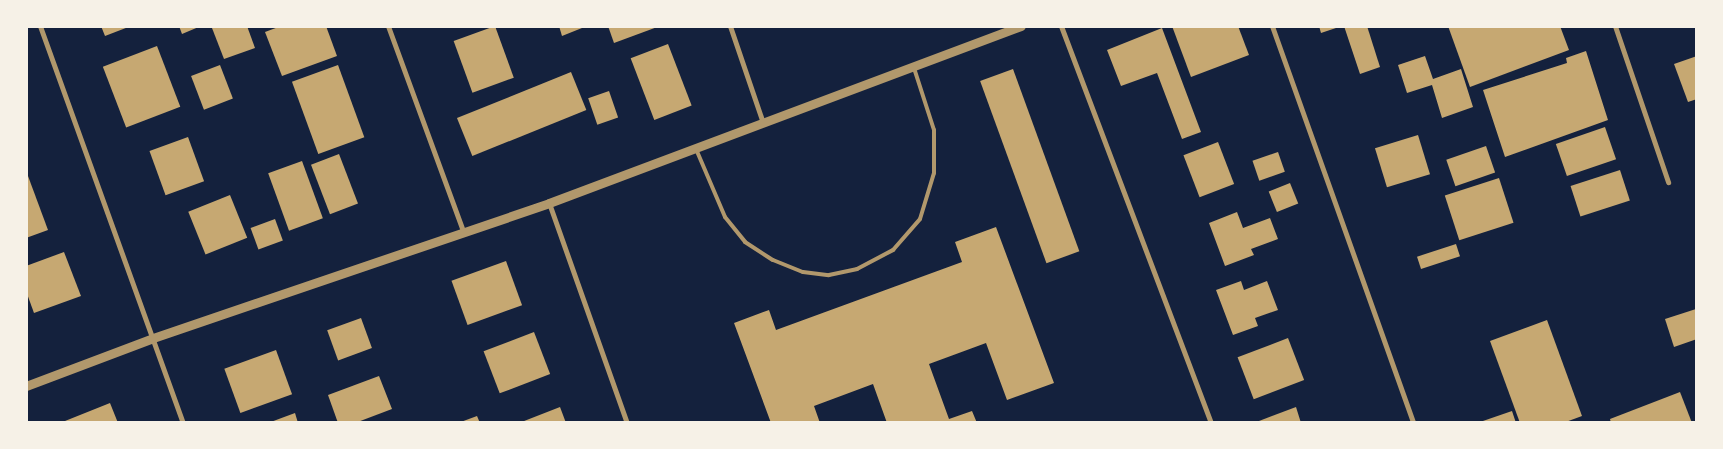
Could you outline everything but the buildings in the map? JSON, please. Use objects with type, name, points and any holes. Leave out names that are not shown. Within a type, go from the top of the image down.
[{"type":"street","points":[[40,26],[184,423]]},
{"type":"street","points":[[388,26],[463,231]]},
{"type":"street","points":[[730,26],[763,124]]},
{"type":"street","points":[[26,386],[153,338],[549,203],[914,68],[1021,26]]},
{"type":"street","points":[[1061,26],[1211,423]]},
{"type":"street","points":[[1272,26],[1412,423]]},
{"type":"street","points":[[1615,26],[1668,182]]},
{"type":"street","points":[[549,203],[627,423]]},
{"type":"lane","points":[[696,149],[725,218],[745,242],[803,272],[829,275],[857,269],[893,250],[920,219],[934,173],[934,130],[914,68]]}]
